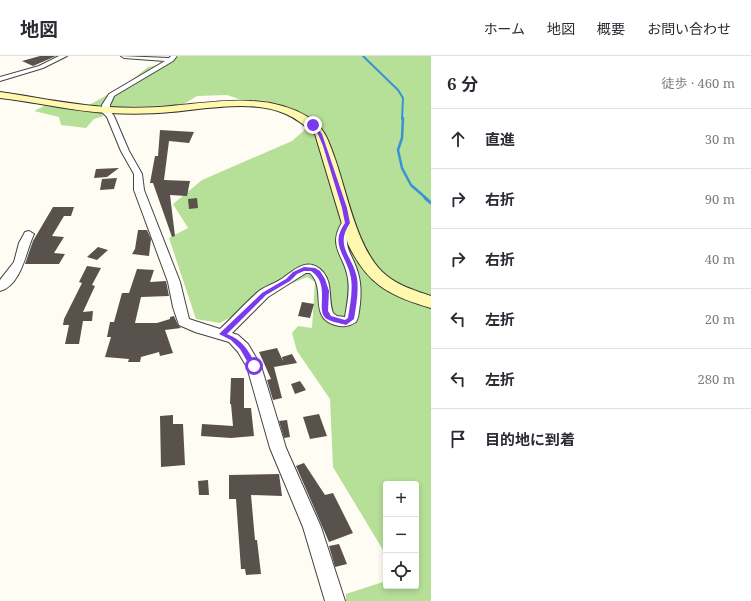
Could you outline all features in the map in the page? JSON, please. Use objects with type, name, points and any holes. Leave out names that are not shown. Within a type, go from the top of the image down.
[{"type":"street","points":[[0,79],[41,67],[64,56]]},
{"type":"street","points":[[124,56],[172,58]]},
{"type":"street","points":[[172,58],[111,95],[106,106],[106,110],[125,151],[138,174],[139,190],[165,256],[184,322],[200,329],[223,334],[233,338],[243,348],[254,366],[278,448],[312,527],[335,601]]},
{"type":"street","points":[[0,95],[106,110],[138,110],[225,104],[251,104],[279,108],[302,117],[313,125],[320,134],[344,208],[347,223],[358,250],[368,266],[382,280],[394,289],[409,296],[431,302]]},
{"type":"street","points":[[223,334],[264,294],[288,280],[295,273],[304,269],[313,269],[322,279],[326,291],[325,312],[329,317],[346,322],[351,319],[355,296],[354,277],[340,245],[341,231],[347,223]]},
{"type":"street","points":[[0,287],[9,278],[20,259],[24,243],[29,234]]},
{"type":"green space","points":[[180,56],[431,56],[431,601],[346,601],[346,594],[383,582],[383,589],[419,589],[419,481],[383,481],[383,550],[333,467],[330,399],[297,351],[292,333],[298,326],[312,328],[315,282],[307,277],[288,285],[220,323],[196,319],[169,238],[188,228],[173,204],[202,180],[292,141],[309,126],[280,106],[267,101],[239,99],[227,95],[197,96],[182,105],[98,106],[98,111],[104,116],[94,119],[86,128],[61,125],[59,117],[34,111],[44,106],[84,110],[91,104],[127,84],[148,67],[168,63]]},
{"type":"building","points":[[40,56],[56,56],[33,66],[22,61]]},
{"type":"building","points":[[160,130],[194,132],[189,143],[169,141],[164,180],[190,181],[187,196],[170,195],[175,236],[172,237],[153,183],[150,183],[155,156],[158,156]]},
{"type":"building","points":[[119,168],[107,177],[94,178],[96,169]]},
{"type":"building","points":[[117,178],[114,189],[100,190],[102,179]]},
{"type":"building","points":[[197,198],[198,208],[189,209],[188,199]]},
{"type":"building","points":[[53,207],[74,207],[71,216],[64,216],[52,236],[64,237],[54,253],[65,254],[59,264],[25,264],[33,241]]},
{"type":"building","points":[[138,230],[147,230],[151,239],[149,256],[132,254],[135,249]]},
{"type":"building","points":[[98,247],[108,250],[97,260],[87,257]]},
{"type":"building","points":[[87,266],[101,268],[92,285],[95,286],[83,312],[93,311],[92,321],[83,321],[79,344],[65,344],[69,325],[63,325],[64,319],[82,283],[79,282]]},
{"type":"building","points":[[137,269],[154,270],[150,282],[166,281],[169,296],[141,297],[135,323],[157,323],[170,319],[170,317],[174,316],[181,328],[165,330],[173,353],[160,356],[159,352],[141,357],[140,362],[128,362],[129,359],[105,357],[111,337],[107,337],[110,322],[114,322],[122,293],[129,293]]},
{"type":"building","points":[[302,302],[314,304],[310,318],[298,316]]},
{"type":"building","points":[[277,348],[283,361],[282,357],[292,354],[297,363],[274,367],[282,398],[273,400],[267,380],[271,379],[259,352]]},
{"type":"building","points":[[231,378],[244,378],[244,408],[251,408],[254,436],[231,438],[201,436],[202,424],[233,426],[230,404]]},
{"type":"building","points":[[300,381],[306,390],[295,394],[291,384]]},
{"type":"building","points":[[319,414],[327,436],[310,439],[303,417]]},
{"type":"building","points":[[173,415],[173,424],[183,424],[185,465],[161,467],[160,416]]},
{"type":"building","points":[[287,420],[290,437],[284,438],[279,421]]},
{"type":"building","points":[[304,463],[325,495],[333,493],[353,533],[329,542],[296,466]]},
{"type":"building","points":[[279,474],[282,496],[251,495],[255,540],[257,540],[261,574],[246,575],[245,569],[241,569],[236,499],[229,499],[229,475]]},
{"type":"building","points":[[208,480],[209,495],[199,495],[198,481]]},
{"type":"building","points":[[339,544],[347,564],[335,567],[329,546]]},
{"type":"waterway","points":[[363,56],[398,90],[403,98],[402,119]]},
{"type":"waterway","points":[[403,118],[402,138],[398,150],[402,168],[411,185],[427,199]]},
{"type":"waterway","points":[[425,198],[431,203]]},
{"type":"route","points":[[254,366],[243,348],[233,338],[223,334],[264,294],[288,280],[295,273],[304,269],[313,269],[318,273],[322,279],[326,291],[325,312],[329,317],[338,321],[346,322],[351,319],[355,296],[354,277],[340,245],[341,231],[347,223],[344,208],[325,146],[320,134],[313,125]]}]
